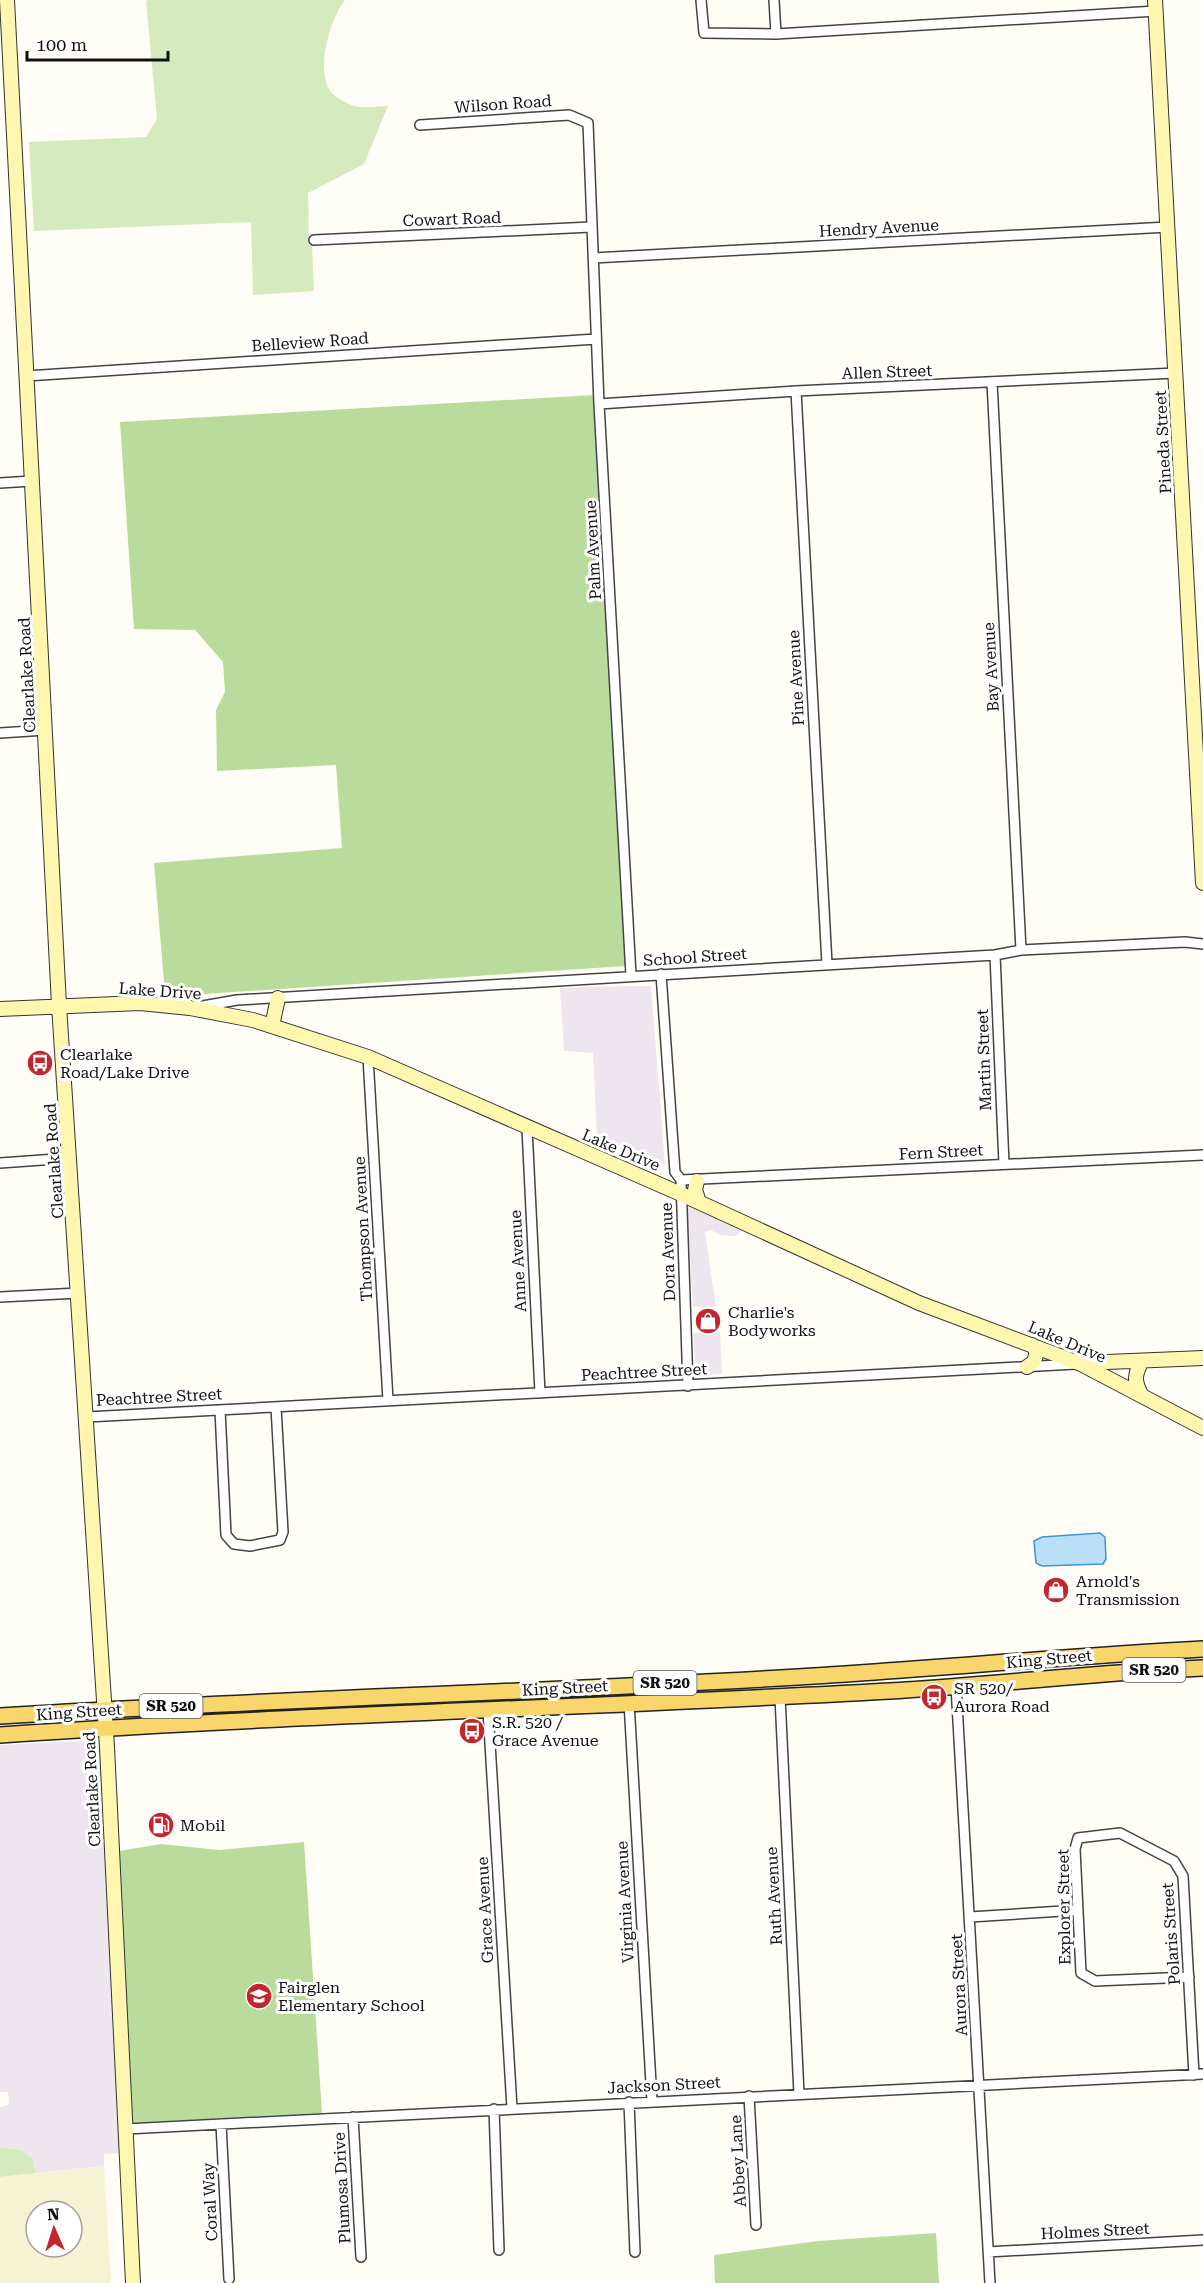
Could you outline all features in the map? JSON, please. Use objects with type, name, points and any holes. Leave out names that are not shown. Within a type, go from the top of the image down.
[{"type":"main road","name":"King Street","points":[[0,1716],[104,1709],[794,1677],[1203,1649]]},
{"type":"main road","points":[[1067,1676],[1076,1667],[1131,1664],[1154,1652]]},
{"type":"main road","points":[[956,1686],[969,1675],[1026,1667],[1036,1661]]},
{"type":"main road","name":"King Street","points":[[0,1735],[629,1702],[780,1697],[1203,1668]]},
{"type":"main road","points":[[629,1702],[636,1693],[791,1683],[794,1677]]},
{"type":"main road","points":[[458,1712],[467,1702],[612,1694],[628,1685]]},
{"type":"street","name":"Clearlake Road","points":[[7,0],[59,1005],[104,1709],[133,2283]]},
{"type":"street","points":[[701,0],[704,33],[776,34],[1156,6]]},
{"type":"street","points":[[774,0],[776,34]]},
{"type":"street","name":"Pineda Street","points":[[1156,6],[1199,766],[1203,884]]},
{"type":"street","name":"Wilson Road","points":[[420,125],[569,115],[588,123]]},
{"type":"street","name":"Palm Avenue","points":[[588,123],[599,404],[631,975]]},
{"type":"street","name":"Cowart Road","points":[[314,240],[591,227]]},
{"type":"street","name":"Hendry Avenue","points":[[592,258],[1168,227]]},
{"type":"street","name":"Belleview Road","points":[[26,376],[596,339]]},
{"type":"street","name":"Allen Street","points":[[599,404],[796,391],[1176,373]]},
{"type":"street","name":"Bay Avenue","points":[[992,382],[1021,951]]},
{"type":"street","name":"Pine Avenue","points":[[796,391],[827,963]]},
{"type":"street","points":[[0,483],[32,481]]},
{"type":"street","points":[[0,733],[46,730]]},
{"type":"street","name":"School Street","points":[[190,1008],[237,1000],[631,975],[1185,942],[1203,944]]},
{"type":"street","name":"Martin Street","points":[[995,955],[1004,1164]]},
{"type":"street","name":"Dora Avenue","points":[[661,974],[675,1172],[681,1187],[688,1386]]},
{"type":"street","points":[[272,1026],[278,998]]},
{"type":"street","name":"Lake Drive","points":[[0,1009],[140,1003],[190,1008],[272,1026],[368,1057],[527,1128],[681,1187],[699,1202],[919,1303],[1081,1364],[1203,1428]]},
{"type":"street","name":"Thompson Avenue","points":[[368,1057],[388,1400]]},
{"type":"street","name":"Anne Avenue","points":[[527,1128],[540,1393]]},
{"type":"street","name":"Fern Street","points":[[681,1187],[697,1181],[1203,1155]]},
{"type":"street","points":[[0,1163],[70,1158]]},
{"type":"street","points":[[697,1181],[695,1190],[699,1202]]},
{"type":"street","points":[[0,1297],[79,1293]]},
{"type":"street","points":[[1027,1367],[1036,1356],[1037,1351],[1032,1345]]},
{"type":"street","name":"Peachtree Street","points":[[87,1417],[1203,1358]]},
{"type":"street","points":[[1142,1361],[1136,1372],[1135,1382],[1142,1396]]},
{"type":"street","points":[[220,1410],[226,1535],[234,1544],[250,1546],[280,1540],[283,1532],[276,1407]]},
{"type":"street","name":"Aurora Street","points":[[956,1686],[990,2283]]},
{"type":"street","name":"Ruth Avenue","points":[[780,1697],[799,2094]]},
{"type":"street","name":"Virginia Avenue","points":[[629,1702],[652,2101]]},
{"type":"street","name":"Grace Avenue","points":[[488,1710],[512,2108]]},
{"type":"street","name":"Polaris Street","points":[[1078,1838],[1120,1833],[1174,1861],[1183,1876],[1198,2075]]},
{"type":"street","name":"Explorer Street","points":[[1078,1838],[1075,1849],[1081,1973],[1095,1981],[1189,1977]]},
{"type":"street","points":[[970,1917],[1078,1910]]},
{"type":"street","name":"Jackson Street","points":[[126,2129],[1198,2075]]},
{"type":"street","name":"Abbey Lane","points":[[749,2096],[756,2225]]},
{"type":"street","points":[[629,2102],[635,2252]]},
{"type":"street","points":[[494,2109],[499,2250]]},
{"type":"street","name":"Plumosa Drive","points":[[353,2117],[361,2257]]},
{"type":"street","name":"Coral Way","points":[[221,2124],[229,2279]]},
{"type":"street","name":"Holmes Street","points":[[988,2252],[1203,2240]]},
{"type":"shaded area","points":[[651,986],[665,1165],[597,1135],[593,1053],[564,1051],[560,988]]},
{"type":"shaded area","points":[[687,1206],[743,1230],[736,1236],[720,1235],[711,1230],[705,1232],[716,1307],[693,1307]]},
{"type":"shaded area","points":[[720,1332],[722,1374],[696,1375],[693,1333]]},
{"type":"shaded area","points":[[101,1740],[122,2153],[104,2154],[104,2166],[36,2173],[33,2158],[21,2150],[0,2147],[0,2107],[9,2105],[8,2092],[0,2092],[0,1745]]},
{"type":"shaded area","points":[[104,2166],[111,2283],[0,2283],[0,2177]]},
{"type":"green space","points":[[345,0],[334,19],[326,45],[324,71],[326,83],[333,94],[351,105],[388,106],[364,164],[308,193],[309,245],[312,246],[314,291],[253,295],[251,222],[34,231],[29,142],[146,137],[157,119],[146,1]]},
{"type":"green space","points":[[594,395],[626,966],[175,996],[164,982],[154,863],[342,848],[336,765],[217,771],[216,710],[225,692],[223,662],[195,630],[134,629],[120,422]]},
{"type":"green space","points":[[304,1842],[322,2113],[131,2123],[119,1851],[161,1844],[219,1850]]},
{"type":"green space","points":[[0,2147],[21,2150],[33,2158],[36,2173],[0,2177]]},
{"type":"green space","points":[[936,2233],[939,2283],[715,2283],[714,2255],[818,2241]]},
{"type":"water","points":[[1100,1533],[1105,1537],[1106,1559],[1103,1564],[1042,1566],[1036,1563],[1034,1541],[1042,1537]]},
{"type":"place","name":"Clearlake Road/Lake Drive","points":[[40,1063]]},
{"type":"place","name":"Charlie's Bodyworks","points":[[708,1321]]},
{"type":"place","name":"Arnold's Transmission","points":[[1056,1590]]},
{"type":"place","name":"SR 520/ Aurora Road","points":[[934,1697]]},
{"type":"place","name":"S.R. 520 / Grace Avenue","points":[[472,1731]]},
{"type":"place","name":"Mobil","points":[[161,1825]]},
{"type":"place","name":"Fairglen Elementary School","points":[[259,1996]]}]
